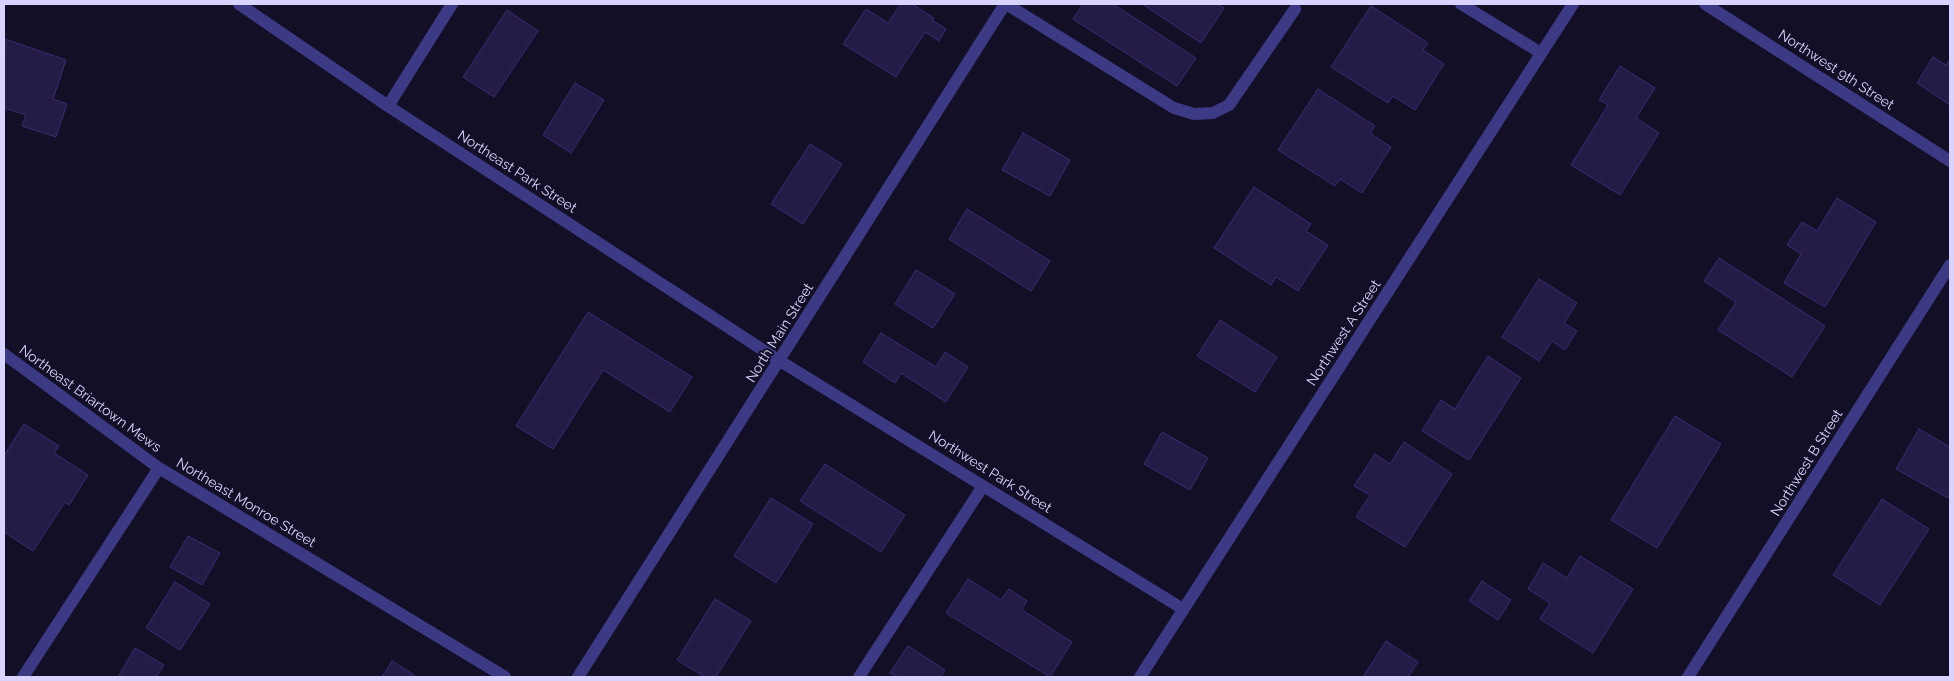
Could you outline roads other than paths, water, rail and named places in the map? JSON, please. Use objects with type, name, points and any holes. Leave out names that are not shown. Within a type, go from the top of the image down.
[{"type":"street","name":"Northeast Park Street","points":[[239,4],[388,106],[780,361]]},
{"type":"street","points":[[388,106],[452,4]]},
{"type":"street","points":[[1006,4],[1166,103],[1194,114],[1213,113],[1229,105],[1295,9]]},
{"type":"street","name":"North Main Street","points":[[578,677],[1006,4]]},
{"type":"street","points":[[1461,4],[1542,54]]},
{"type":"street","name":"Northwest A Street","points":[[1140,677],[1573,4]]},
{"type":"street","name":"Northwest 9th Street","points":[[1705,4],[1950,161]]},
{"type":"street","name":"Northwest B Street","points":[[1688,677],[1950,265]]},
{"type":"street","name":"Northeast Briartown Mews","points":[[4,354],[160,468]]},
{"type":"street","name":"Northwest Park Street","points":[[780,361],[1183,608]]},
{"type":"street","name":"Northeast Monroe Street","points":[[23,677],[160,468],[505,677]]},
{"type":"street","points":[[859,677],[983,486]]}]
